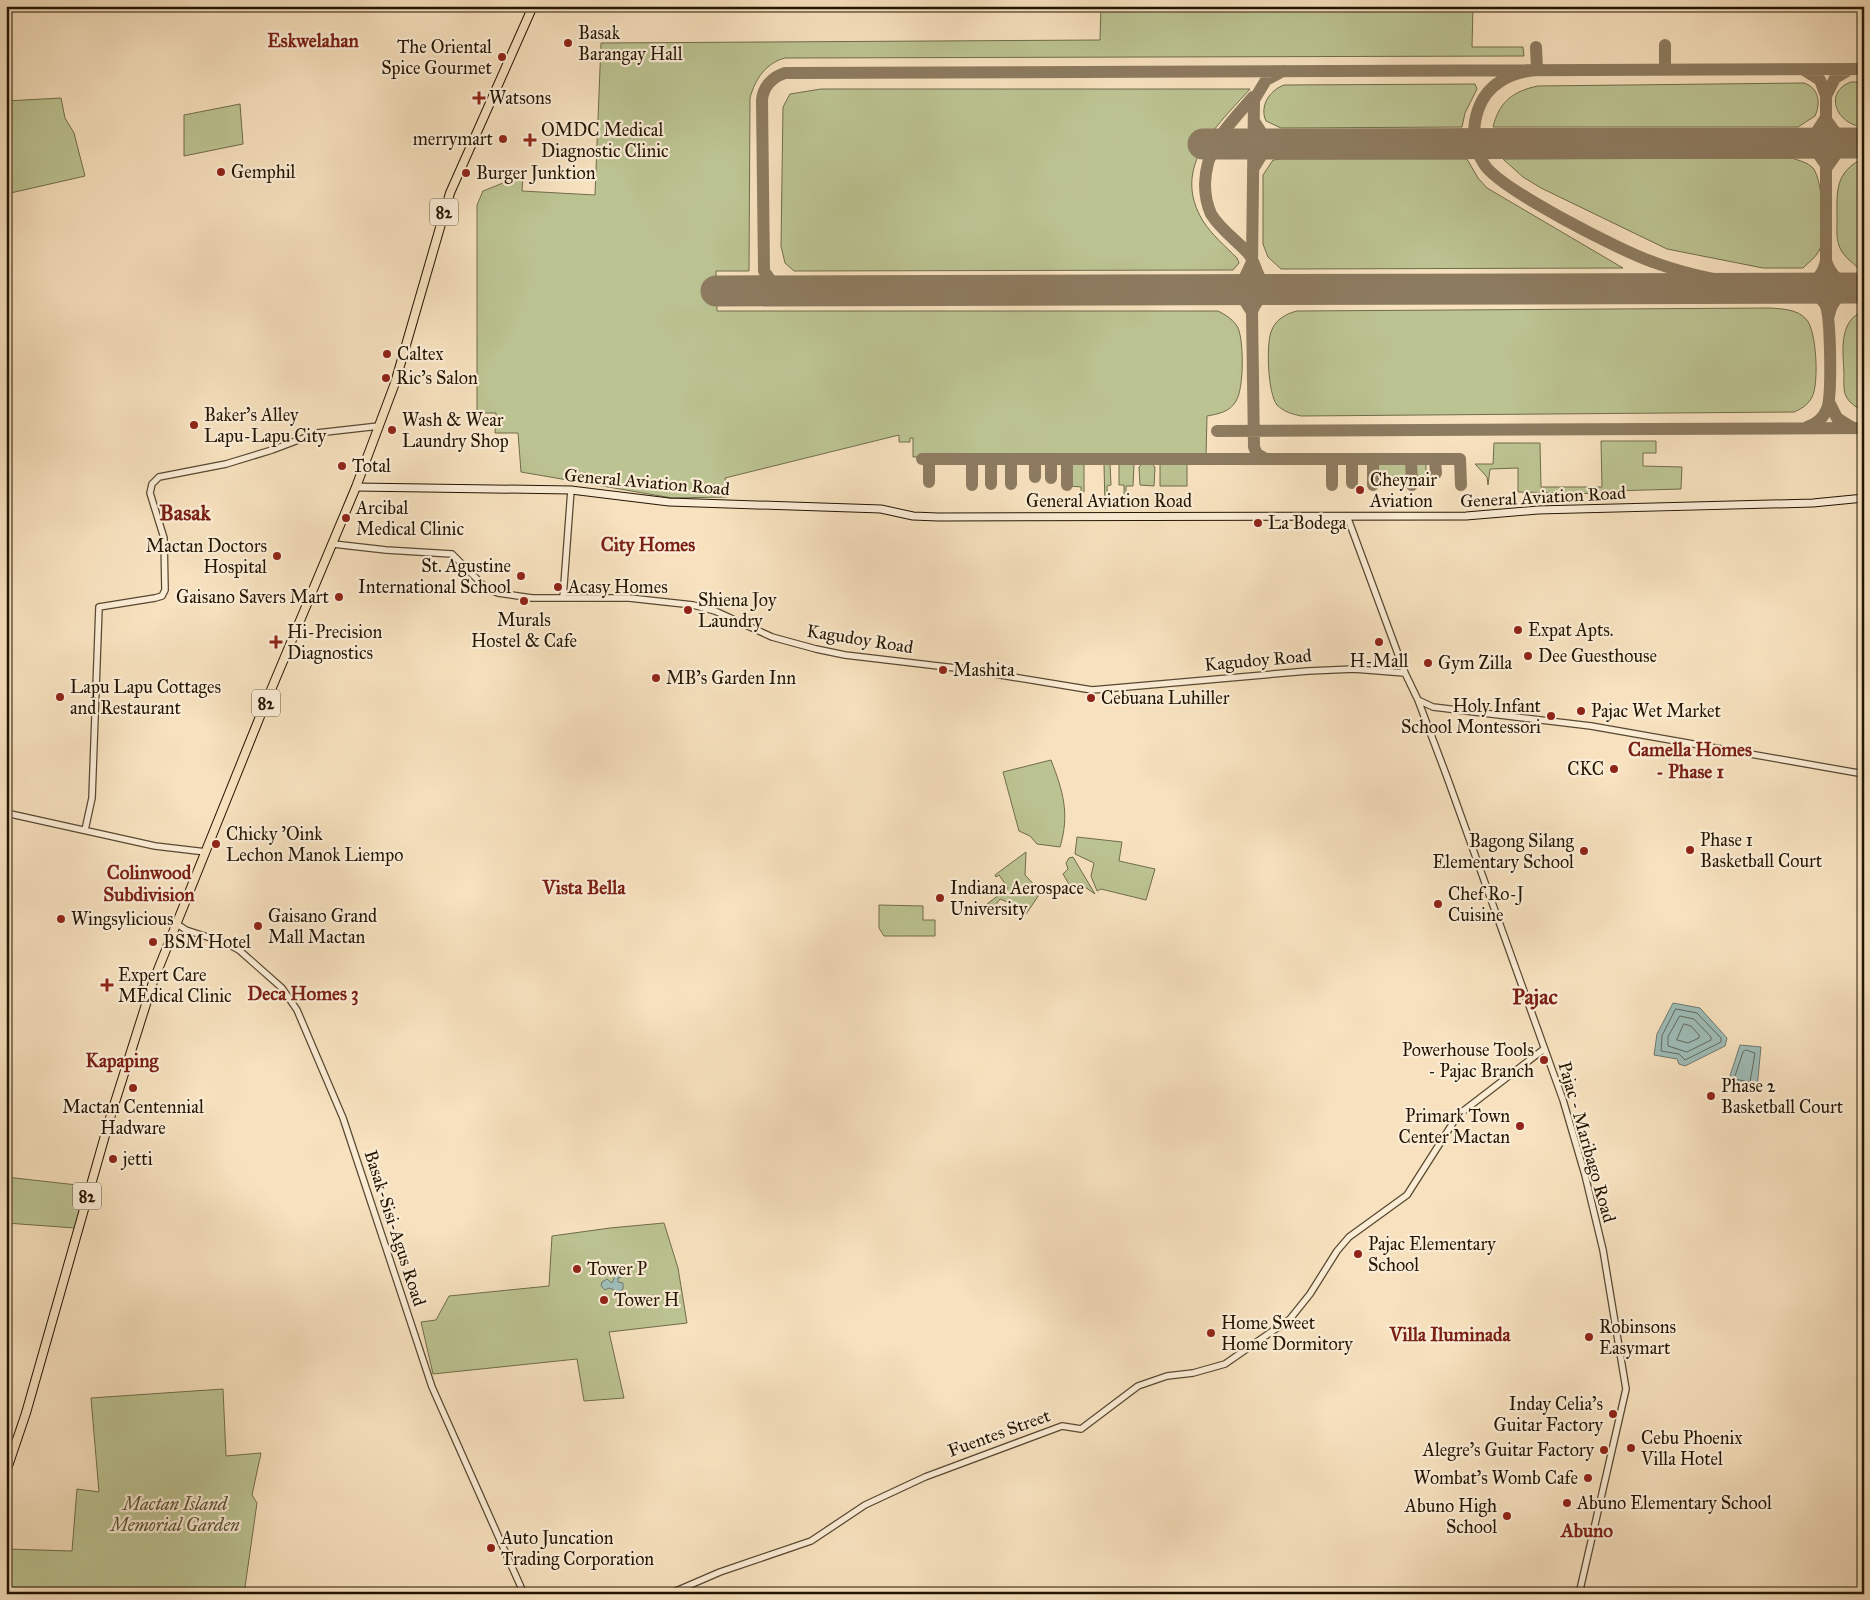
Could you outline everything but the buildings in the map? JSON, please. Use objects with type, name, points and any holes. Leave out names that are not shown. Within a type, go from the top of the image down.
[{"type":"main road","name":"82","points":[[6,1472],[26,1413],[135,1035],[177,924],[182,919],[200,875],[206,852],[263,709],[333,544],[379,426],[410,336],[439,226],[450,193],[533,6]]},
{"type":"main road","name":"General Aviation Road","points":[[356,487],[571,490],[669,502],[881,508],[913,516],[1466,516],[1546,510],[1813,503],[1864,498]]},
{"type":"street","points":[[85,830],[92,798],[99,606],[155,598],[164,593],[164,538],[150,493],[152,484],[158,477],[226,464],[272,450],[317,432],[379,426]]},
{"type":"street","points":[[563,598],[571,490]]},
{"type":"street","name":"Pajac - Maribago Road","points":[[1347,516],[1405,673],[1418,700],[1544,1049],[1570,1125],[1604,1258],[1626,1389],[1579,1594]]},
{"type":"street","name":"Kagudoy Road","points":[[333,544],[386,550],[452,554],[487,589],[513,596],[628,598],[693,605],[714,611],[772,638],[844,655],[964,669],[1092,690],[1308,671],[1354,669],[1405,673]]},
{"type":"street","points":[[1418,700],[1433,707],[1591,726],[1864,774]]},
{"type":"street","points":[[1423,714],[1433,707]]},
{"type":"street","points":[[6,813],[155,846],[206,852]]},
{"type":"street","name":"Basak-Sisi-Agus Road","points":[[177,924],[186,930],[226,943],[239,950],[282,988],[297,1010],[344,1122],[432,1387],[524,1594]]},
{"type":"street","name":"Fuentes Street","points":[[669,1594],[720,1572],[811,1540],[865,1504],[925,1476],[1062,1426],[1081,1428],[1143,1384],[1167,1376],[1193,1373],[1225,1364],[1290,1319],[1310,1294],[1337,1251],[1349,1237],[1407,1195],[1462,1111],[1544,1049]]},
{"type":"green space","points":[[1101,6],[1473,6],[1472,47],[1523,47],[1524,56],[785,58],[778,60],[758,78],[750,98],[749,271],[716,271],[717,311],[1218,311],[1230,318],[1238,328],[1241,343],[1242,376],[1239,395],[1233,405],[1223,412],[1207,416],[1206,457],[913,457],[913,438],[910,438],[910,442],[899,442],[899,435],[725,478],[727,497],[672,498],[521,472],[518,433],[495,433],[496,413],[477,413],[477,205],[483,191],[523,175],[522,191],[595,195],[601,43],[1100,40]]},
{"type":"green space","points":[[1851,82],[1864,82],[1864,127],[1846,121],[1836,108],[1835,100],[1837,93],[1842,87]]},
{"type":"green space","points":[[1804,83],[1816,92],[1818,106],[1815,116],[1798,127],[1493,127],[1499,111],[1508,99],[1521,91],[1538,86]]},
{"type":"green space","points":[[1475,84],[1477,89],[1465,113],[1462,127],[1281,128],[1266,121],[1264,115],[1267,99],[1274,91],[1284,85]]},
{"type":"green space","points":[[821,89],[1250,89],[1212,133],[1202,149],[1195,165],[1192,183],[1194,201],[1203,221],[1237,258],[1239,263],[1233,270],[794,271],[785,263],[781,246],[783,107],[790,94]]},
{"type":"green space","points":[[61,98],[65,118],[74,133],[85,176],[6,194],[6,101]]},
{"type":"green space","points":[[240,104],[243,144],[184,156],[184,115]]},
{"type":"green space","points":[[1792,158],[1806,163],[1813,168],[1821,196],[1823,222],[1821,244],[1817,254],[1803,268],[1763,268],[1667,249],[1541,188],[1523,177],[1503,159]]},
{"type":"green space","points":[[1864,158],[1864,268],[1858,268],[1848,259],[1839,245],[1837,235],[1837,201],[1842,176],[1854,164]]},
{"type":"green space","points":[[1467,159],[1478,178],[1487,188],[1623,268],[1281,269],[1268,257],[1263,244],[1263,175],[1273,160]]},
{"type":"green space","points":[[1770,308],[1798,313],[1806,319],[1813,334],[1816,358],[1814,391],[1808,402],[1794,412],[1301,416],[1285,411],[1277,405],[1270,381],[1269,339],[1271,332],[1281,318],[1297,311]]},
{"type":"green space","points":[[1864,311],[1864,411],[1851,403],[1845,394],[1843,347],[1846,329],[1850,322],[1856,315]]},
{"type":"green space","points":[[1601,441],[1656,441],[1656,453],[1643,453],[1643,466],[1682,467],[1681,489],[1611,491],[1610,494],[1518,492],[1518,468],[1490,469],[1488,485],[1487,477],[1475,464],[1493,464],[1494,443],[1540,443],[1541,487],[1602,487]]},
{"type":"green space","points":[[1376,462],[1408,463],[1410,485],[1376,486]]},
{"type":"green space","points":[[1416,462],[1426,462],[1426,485],[1414,485],[1413,466]]},
{"type":"green space","points":[[1069,464],[1084,464],[1084,492],[1081,492],[1081,487],[1069,486]]},
{"type":"green space","points":[[1104,464],[1110,464],[1111,485],[1107,486],[1108,506],[1124,506],[1124,485],[1119,485],[1119,464],[1134,464],[1133,486],[1126,486],[1126,508],[1105,508]]},
{"type":"green space","points":[[1142,464],[1152,464],[1155,467],[1154,486],[1140,485],[1139,467]]},
{"type":"green space","points":[[1160,464],[1187,464],[1187,486],[1160,486]]},
{"type":"green space","points":[[1051,760],[1064,803],[1063,835],[1060,847],[1037,844],[1030,836],[1019,831],[1003,772]]},
{"type":"green space","points":[[1077,837],[1122,842],[1119,861],[1155,869],[1146,900],[1101,889],[1097,891],[1091,876],[1094,863],[1075,854]]},
{"type":"green space","points":[[1026,852],[1025,875],[1041,892],[1026,914],[1018,916],[1021,908],[1000,899],[995,906],[987,904],[1008,888],[999,875],[996,877],[995,875]]},
{"type":"green space","points":[[1073,857],[1095,894],[1082,885],[1078,890],[1070,886],[1063,874],[1068,869],[1066,863],[1069,858]]},
{"type":"green space","points":[[879,905],[923,906],[923,920],[935,920],[935,936],[884,936],[879,928]]},
{"type":"green space","points":[[6,1177],[86,1186],[75,1228],[6,1223]]},
{"type":"green space","points":[[664,1223],[678,1268],[687,1323],[609,1332],[624,1398],[584,1401],[577,1359],[433,1374],[421,1322],[436,1320],[449,1296],[549,1286],[552,1236]]},
{"type":"green space","name":"Mactan Island Memorial Garden","points":[[223,1389],[226,1456],[261,1453],[252,1495],[257,1503],[244,1594],[170,1592],[167,1594],[7,1594],[9,1580],[6,1579],[6,1549],[72,1551],[77,1489],[99,1492],[91,1398]]},
{"type":"water","points":[[1673,1003],[1700,1008],[1727,1038],[1725,1046],[1685,1066],[1679,1064],[1677,1059],[1654,1055],[1657,1034]]},
{"type":"water","points":[[1740,1045],[1761,1047],[1757,1088],[1727,1085]]},
{"type":"water","points":[[616,1265],[620,1268],[622,1277],[618,1278],[618,1282],[623,1283],[623,1289],[619,1292],[609,1288],[605,1290],[601,1286],[602,1282],[607,1279],[612,1283],[615,1276],[610,1273],[600,1276],[599,1270],[603,1267],[611,1268]]},
{"type":"taxiway","points":[[1665,45],[1665,69]]},
{"type":"taxiway","points":[[1536,47],[1537,70],[1518,73],[1501,81],[1488,93],[1478,110],[1474,131],[1476,144],[1480,158],[1494,175],[1562,218],[1637,256],[1695,275],[1767,288]]},
{"type":"taxiway","points":[[1826,96],[1835,78],[1850,69]]},
{"type":"taxiway","points":[[782,291],[774,285],[764,271],[762,100],[764,91],[769,83],[785,73],[1864,69]]},
{"type":"taxiway","points":[[1799,288],[1809,285],[1817,279],[1823,271],[1826,261],[1826,96],[1820,80],[1804,70]]},
{"type":"taxiway","points":[[1227,290],[1245,277],[1252,262],[1254,100],[1266,80],[1283,71]]},
{"type":"taxiway","points":[[1253,97],[1220,136],[1214,147],[1206,170],[1206,196],[1211,214],[1223,230],[1252,258],[1261,279],[1265,284],[1281,290]]},
{"type":"taxiway","points":[[1798,143],[1814,136],[1825,119]]},
{"type":"taxiway","points":[[1254,121],[1264,137],[1281,143]]},
{"type":"taxiway","points":[[1827,121],[1838,136],[1855,143]]},
{"type":"taxiway","points":[[1253,169],[1264,151],[1281,143]]},
{"type":"taxiway","points":[[1798,143],[1815,149],[1826,165]]},
{"type":"taxiway","points":[[1827,167],[1839,150],[1855,143]]},
{"type":"taxiway","points":[[1826,261],[1837,279],[1846,285],[1856,288]]},
{"type":"taxiway","points":[[1799,288],[1814,293],[1825,304],[1830,339],[1830,389],[1827,409],[1819,421],[1807,427]]},
{"type":"taxiway","points":[[1829,315],[1832,305],[1838,297],[1846,291],[1856,288]]},
{"type":"taxiway","points":[[1227,290],[1243,298],[1252,312]]},
{"type":"taxiway","points":[[1266,459],[1257,454],[1254,447],[1252,312],[1263,296],[1281,290]]},
{"type":"taxiway","points":[[1829,402],[1837,418],[1853,428]]},
{"type":"taxiway","points":[[1217,431],[1864,428]]},
{"type":"taxiway","points":[[922,459],[1460,459],[1461,485]]},
{"type":"taxiway","points":[[929,459],[929,482]]},
{"type":"taxiway","points":[[972,459],[972,485]]},
{"type":"taxiway","points":[[991,459],[991,484]]},
{"type":"taxiway","points":[[1011,459],[1011,484]]},
{"type":"taxiway","points":[[1035,459],[1035,477]]},
{"type":"taxiway","points":[[1051,459],[1051,478]]},
{"type":"taxiway","points":[[1067,459],[1067,485]]},
{"type":"taxiway","points":[[1332,460],[1332,485]]},
{"type":"taxiway","points":[[1352,460],[1352,483]]},
{"type":"taxiway","points":[[1373,460],[1373,485]]},
{"type":"taxiway","points":[[1411,460],[1412,485]]},
{"type":"taxiway","points":[[1435,460],[1436,473]]},
{"type":"runway","points":[[1203,144],[1864,143]]},
{"type":"runway","points":[[716,291],[1864,288]]},
{"type":"place","name":"Basak Barangay Hall","points":[[568,43]]},
{"type":"place","name":"The Oriental Spice Gourmet","points":[[502,57]]},
{"type":"place","name":"Watsons","points":[[479,98]]},
{"type":"place","name":"merrymart","points":[[503,139]]},
{"type":"place","name":"OMDC Medical Diagnostic Clinic","points":[[530,140]]},
{"type":"place","name":"Gemphil","points":[[221,172]]},
{"type":"place","name":"Burger Junktion","points":[[466,173]]},
{"type":"place","name":"Caltex","points":[[387,354]]},
{"type":"place","name":"Ric's Salon","points":[[386,378]]},
{"type":"place","name":"Baker's Alley Lapu-Lapu City","points":[[194,425]]},
{"type":"place","name":"Wash & Wear Laundry Shop","points":[[392,430]]},
{"type":"place","name":"Total","points":[[342,466]]},
{"type":"place","name":"Cheynair Aviation","points":[[1360,490]]},
{"type":"place","name":"Arcibal Medical Clinic","points":[[346,518]]},
{"type":"place","name":"La Bodega","points":[[1258,523]]},
{"type":"place","name":"Mactan Doctors Hospital","points":[[277,556]]},
{"type":"place","name":"St. Agustine International School","points":[[521,576]]},
{"type":"place","name":"Acasy Homes","points":[[558,587]]},
{"type":"place","name":"Gaisano Savers Mart","points":[[339,597]]},
{"type":"place","name":"Murals Hostel & Cafe","points":[[524,601]]},
{"type":"place","name":"Shiena Joy Laundry","points":[[688,610]]},
{"type":"place","name":"Expat Apts.","points":[[1518,630]]},
{"type":"place","name":"Hi-Precision Diagnostics","points":[[276,642]]},
{"type":"place","name":"H-Mall","points":[[1379,642]]},
{"type":"place","name":"Dee Guesthouse","points":[[1528,656]]},
{"type":"place","name":"Gym Zilla","points":[[1428,663]]},
{"type":"place","name":"Mashita","points":[[943,670]]},
{"type":"place","name":"MB's Garden Inn","points":[[656,678]]},
{"type":"place","name":"Lapu Lapu Cottages and Restaurant","points":[[60,697]]},
{"type":"place","name":"Cebuana Luhiller","points":[[1091,698]]},
{"type":"place","name":"Pajac Wet Market","points":[[1581,711]]},
{"type":"place","name":"Holy Infant School Montessori","points":[[1551,716]]},
{"type":"place","name":"CKC","points":[[1614,769]]},
{"type":"place","name":"Chicky 'Oink Lechon Manok Liempo","points":[[216,844]]},
{"type":"place","name":"Phase 1 Basketball Court","points":[[1690,850]]},
{"type":"place","name":"Bagong Silang Elementary School","points":[[1584,851]]},
{"type":"place","name":"Indiana Aerospace University","points":[[940,898]]},
{"type":"place","name":"Chef Ro-J Cuisine","points":[[1438,904]]},
{"type":"place","name":"Wingsylicious","points":[[61,919]]},
{"type":"place","name":"Gaisano Grand Mall Mactan","points":[[258,926]]},
{"type":"place","name":"BSM Hotel","points":[[153,942]]},
{"type":"place","name":"Expert Care MEdical Clinic","points":[[107,985]]},
{"type":"place","name":"Powerhouse Tools - Pajac Branch","points":[[1544,1060]]},
{"type":"place","name":"Mactan Centennial Hadware","points":[[133,1088]]},
{"type":"place","name":"Phase 2 Basketball Court","points":[[1711,1096]]},
{"type":"place","name":"Primark Town Center Mactan","points":[[1520,1126]]},
{"type":"place","name":"jetti","points":[[113,1159]]},
{"type":"place","name":"Pajac Elementary School","points":[[1358,1254]]},
{"type":"place","name":"Tower P","points":[[577,1269]]},
{"type":"place","name":"Tower H","points":[[604,1300]]},
{"type":"place","name":"Home Sweet Home Dormitory","points":[[1211,1333]]},
{"type":"place","name":"Robinsons Easymart","points":[[1589,1337]]},
{"type":"place","name":"Inday Celia's Guitar Factory","points":[[1613,1414]]},
{"type":"place","name":"Cebu Phoenix Villa Hotel","points":[[1631,1448]]},
{"type":"place","name":"Alegre's Guitar Factory","points":[[1604,1450]]},
{"type":"place","name":"Wombat's Womb Cafe","points":[[1588,1478]]},
{"type":"place","name":"Abuno Elementary School","points":[[1567,1503]]},
{"type":"place","name":"Abuno High School","points":[[1507,1516]]},
{"type":"place","name":"Auto Juncation Trading Corporation","points":[[491,1548]]},
{"type":"district","name":"Eskwelahan","points":[[313,40]]},
{"type":"district","name":"Basak","points":[[185,512]]},
{"type":"district","name":"City Homes","points":[[648,544]]},
{"type":"district","name":"Camella Homes - Phase 1","points":[[1690,760]]},
{"type":"district","name":"Colinwood Subdivision","points":[[149,883]]},
{"type":"district","name":"Vista Bella","points":[[584,887]]},
{"type":"district","name":"Deca Homes 3","points":[[303,993]]},
{"type":"district","name":"Pajac","points":[[1535,996]]},
{"type":"district","name":"Kapaping","points":[[122,1060]]},
{"type":"district","name":"Villa Iluminada","points":[[1450,1334]]},
{"type":"district","name":"Abuno","points":[[1587,1530]]}]
